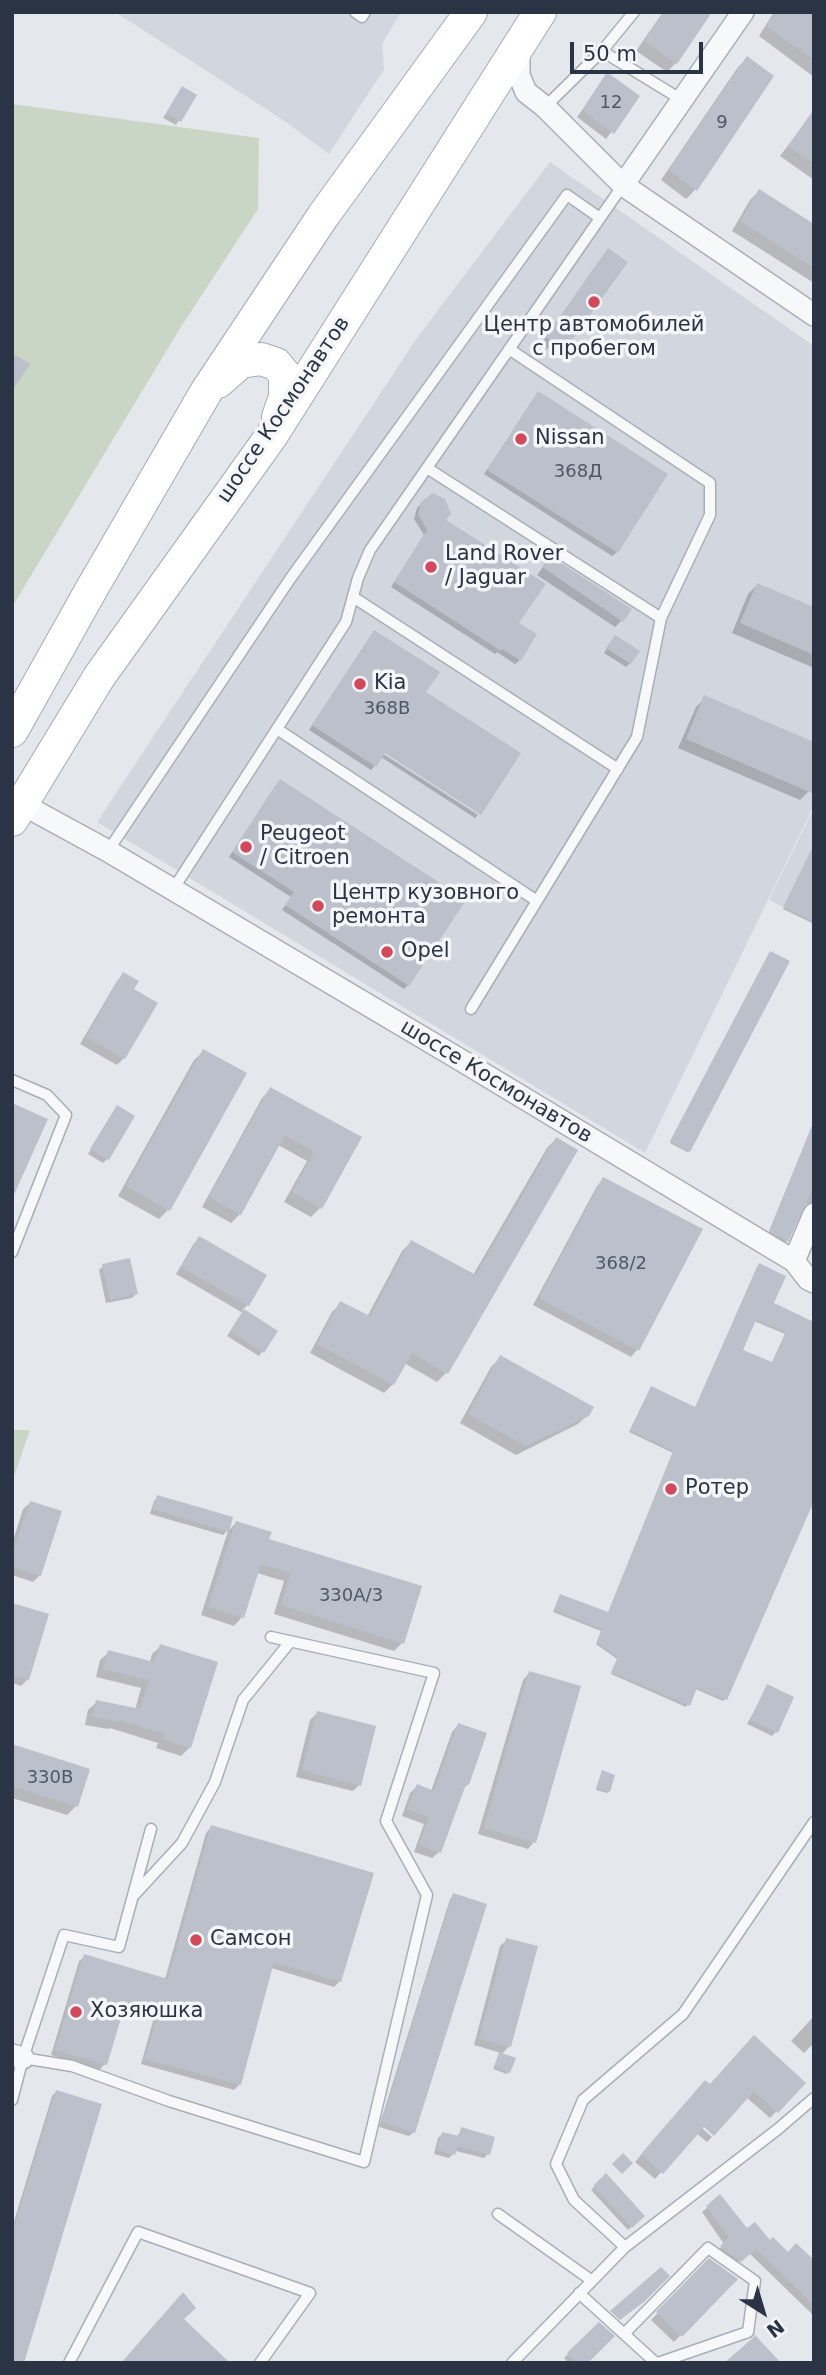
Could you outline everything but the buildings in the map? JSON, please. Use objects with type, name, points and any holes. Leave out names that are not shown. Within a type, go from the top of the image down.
[{"type":"main road","points":[[12,731],[206,392],[323,216],[471,12]]},
{"type":"main road","name":"шоссе Космонавтов","points":[[17,812],[99,677],[272,435],[540,12]]},
{"type":"main road","points":[[206,392],[241,362],[261,359],[276,364],[285,375],[285,397],[272,435]]},
{"type":"street","points":[[623,185],[744,12]]},
{"type":"street","points":[[519,46],[519,75],[526,92],[545,107],[623,185],[814,314]]},
{"type":"street","points":[[486,97],[509,90],[526,92]]},
{"type":"street","name":"шоссе Космонавтов","points":[[17,812],[108,851],[794,1261],[808,1279],[814,1282]]},
{"type":"street","points":[[794,1261],[814,1214]]},
{"type":"lane","points":[[355,12],[362,16],[365,12]]},
{"type":"lane","points":[[545,107],[602,51],[634,12]]},
{"type":"lane","points":[[602,51],[682,100]]},
{"type":"lane","points":[[172,891],[346,622],[358,578],[370,550],[623,185]]},
{"type":"lane","points":[[108,851],[290,579],[567,195],[600,218]]},
{"type":"lane","points":[[471,1009],[637,737],[661,618],[710,515],[710,483],[509,349]]},
{"type":"lane","points":[[428,468],[661,618]]},
{"type":"lane","points":[[353,597],[618,769]]},
{"type":"lane","points":[[276,729],[537,901]]},
{"type":"lane","points":[[12,1080],[47,1095],[66,1115],[12,1252]]},
{"type":"lane","points":[[18,2057],[72,2066],[169,2101],[364,2162],[427,1895],[386,1821],[433,1674],[271,1637]]},
{"type":"lane","points":[[133,1896],[182,1843],[215,1782],[243,1700],[290,1642]]},
{"type":"lane","points":[[625,2247],[574,2200],[556,2164],[583,2100],[683,2014],[814,1822]]},
{"type":"lane","points":[[12,2100],[18,2057],[64,1935],[119,1947],[151,1829]]},
{"type":"lane","points":[[512,2363],[625,2247],[814,2098]]},
{"type":"lane","points":[[498,2214],[591,2280]]},
{"type":"lane","points":[[69,2363],[138,2232],[310,2293],[260,2363]]},
{"type":"lane","points":[[579,2292],[624,2334],[657,2363],[748,2332],[755,2281],[709,2248],[624,2334]]},
{"type":"shaded area","points":[[115,12],[401,12],[382,44],[384,69],[329,154],[280,118]]},
{"type":"shaded area","points":[[550,162],[814,346],[814,805],[645,1153],[97,822],[417,338]]},
{"type":"shaded area","points":[[814,808],[814,922],[769,900]]},
{"type":"green space","points":[[12,104],[259,138],[258,209],[179,330],[12,607]]},
{"type":"green space","points":[[12,1430],[30,1430],[12,1482]]},
{"type":"place","name":"Центр автомобилей с пробегом","points":[[594,302]]},
{"type":"place","name":"Nissan","points":[[521,439]]},
{"type":"place","name":"Land Rover / Jaguar","points":[[431,567]]},
{"type":"place","name":"Kia","points":[[360,684]]},
{"type":"place","name":"Peugeot / Citroen","points":[[246,847]]},
{"type":"place","name":"Центр кузовного ремонта","points":[[318,906]]},
{"type":"place","name":"Opel","points":[[387,952]]},
{"type":"place","name":"Ротер","points":[[671,1489]]},
{"type":"place","name":"Самсон","points":[[196,1940]]},
{"type":"place","name":"Хозяюшка","points":[[76,2012]]}]
